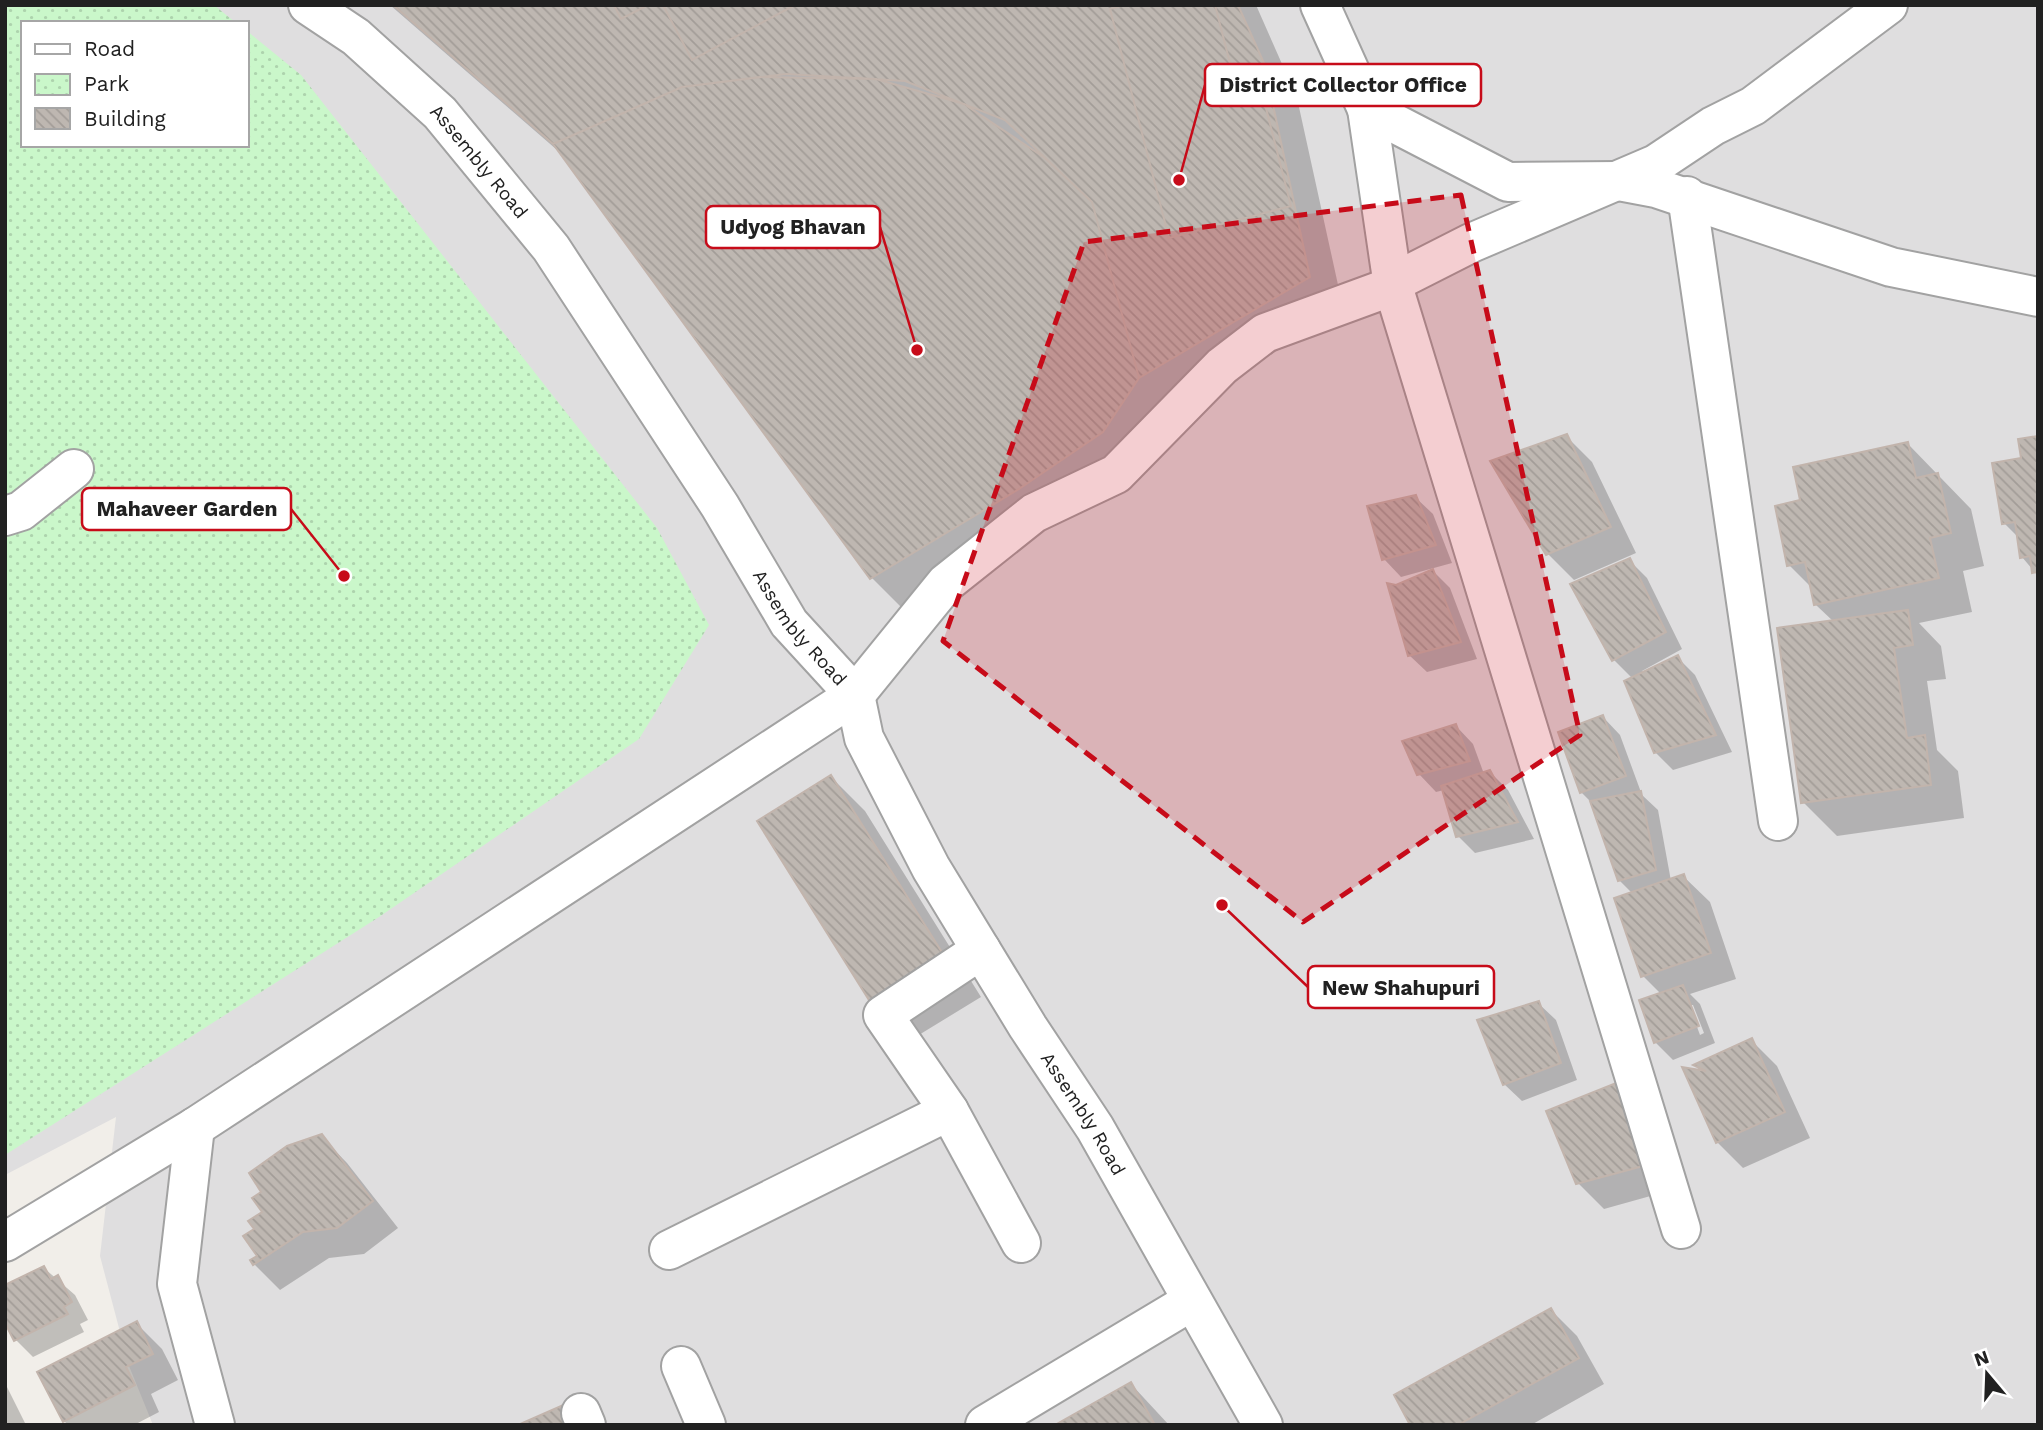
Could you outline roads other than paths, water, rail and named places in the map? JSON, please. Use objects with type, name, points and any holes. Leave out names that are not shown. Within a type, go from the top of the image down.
[{"type":"street","name":"Assembly Road","points":[[308,5],[356,37],[440,113],[551,248],[720,506],[789,623],[855,695],[864,738],[932,868],[1095,1128],[1263,1425]]},
{"type":"street","points":[[1320,5],[1367,109],[1393,286],[1681,1229]]},
{"type":"street","points":[[5,1242],[195,1128],[855,695],[946,583],[1034,513],[1116,474],[1233,358],[1265,333],[1393,286],[1404,277],[1471,243],[1656,164],[1713,126],[1753,106],[1888,5]]},
{"type":"street","points":[[1367,109],[1508,182],[1619,181],[1687,196],[1891,267],[2038,297]]},
{"type":"street","points":[[1687,196],[1778,821]]},
{"type":"street","points":[[5,516],[21,511],[74,469]]},
{"type":"street","points":[[981,950],[883,1015],[949,1111],[1021,1243]]},
{"type":"street","points":[[668,1250],[949,1111]]},
{"type":"street","points":[[195,1128],[177,1284],[215,1425]]},
{"type":"street","points":[[985,1425],[1192,1301]]},
{"type":"street","points":[[681,1367],[706,1425]]},
{"type":"place","name":"District Collector Office","points":[[1179,180]]},
{"type":"place","name":"Udyog Bhavan","points":[[917,350]]},
{"type":"place","name":"Mahaveer Garden","points":[[344,576]]},
{"type":"place","name":"New Shahupuri","points":[[1222,905]]}]
